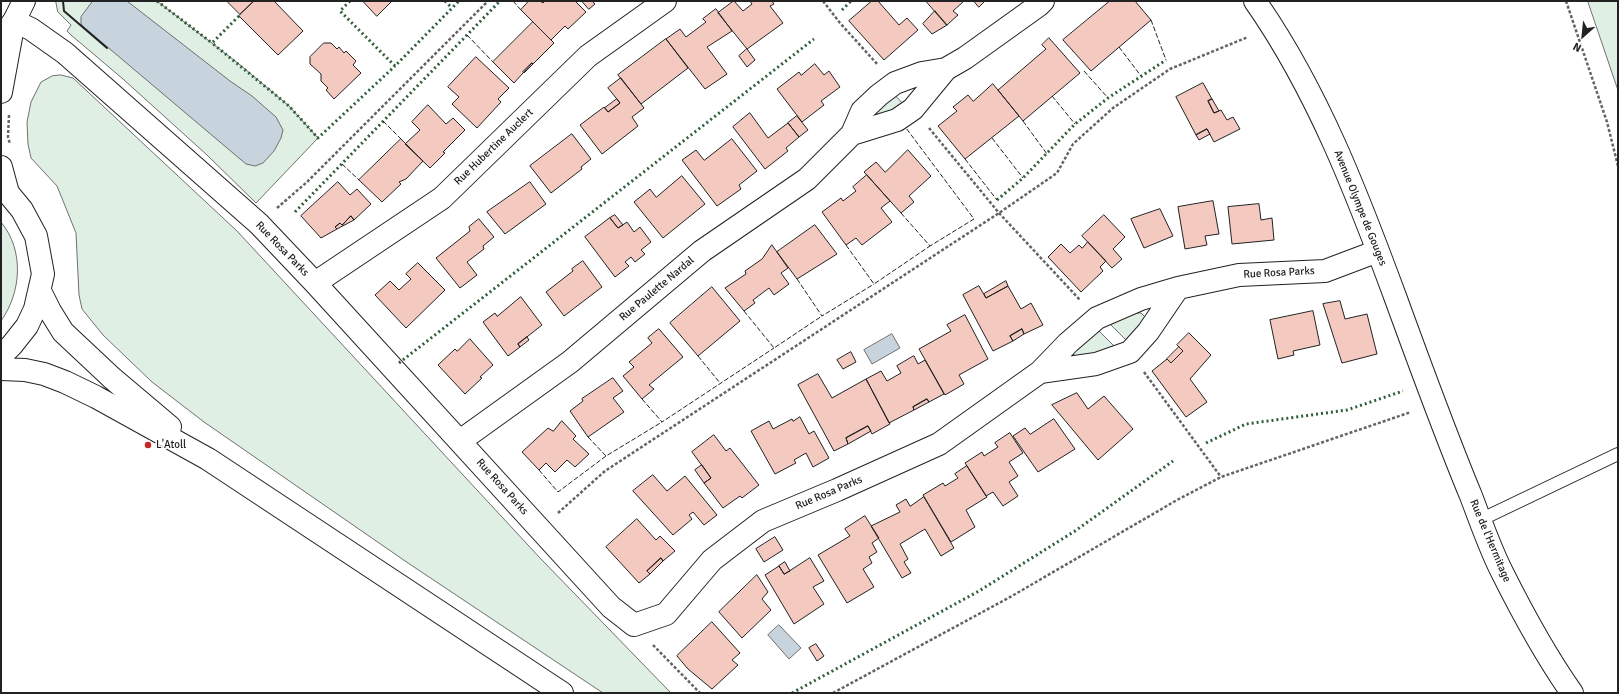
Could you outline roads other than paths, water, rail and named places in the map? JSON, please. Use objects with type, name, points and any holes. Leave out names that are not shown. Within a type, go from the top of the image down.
[{"type":"street","points":[[1,40],[8,17],[24,1]]},
{"type":"street","name":"Rue Hubertine Auclert","points":[[315,283],[442,198],[588,56],[665,1]]},
{"type":"street","name":"Rue Paulette Nardal","points":[[460,441],[570,362],[702,251],[807,180],[852,134],[862,111],[895,83],[922,73],[946,68],[965,58],[1039,6],[1043,1]]},
{"type":"street","name":"Avenue Olympe de Gouges","points":[[1255,1],[1273,26],[1304,82],[1339,154],[1378,252],[1442,425]]},
{"type":"street","points":[[1,92],[8,17]]},
{"type":"street","name":"Rue Rosa Parks","points":[[8,17],[31,29],[65,54],[259,224],[315,283],[611,607],[634,625],[666,614],[712,560],[763,521],[837,490],[939,444],[1040,372],[1097,318],[1142,299],[1178,288],[1238,275],[1325,271],[1378,252]]},
{"type":"street","name":"Rue Paulette Nardal","points":[[852,134],[897,120],[913,109],[946,68]]},
{"type":"street","points":[[1,167],[5,190],[22,210],[36,236],[43,274],[35,309],[27,326],[1,356]]},
{"type":"street","name":"Rue Rosa Parks","points":[[1040,372],[1096,364],[1130,352],[1148,332],[1178,288]]},
{"type":"street","points":[[40,291],[63,332],[112,378],[208,459]]},
{"type":"street","points":[[1,369],[25,370],[44,374],[65,382],[96,397],[208,459],[562,693]]},
{"type":"street","name":"Rue de l'Hermitage","points":[[1442,425],[1502,573],[1557,672],[1572,693]]},
{"type":"lane","points":[[1480,520],[1618,454]]},
{"type":"place","name":"L'Atoll","points":[[148,445]]}]
